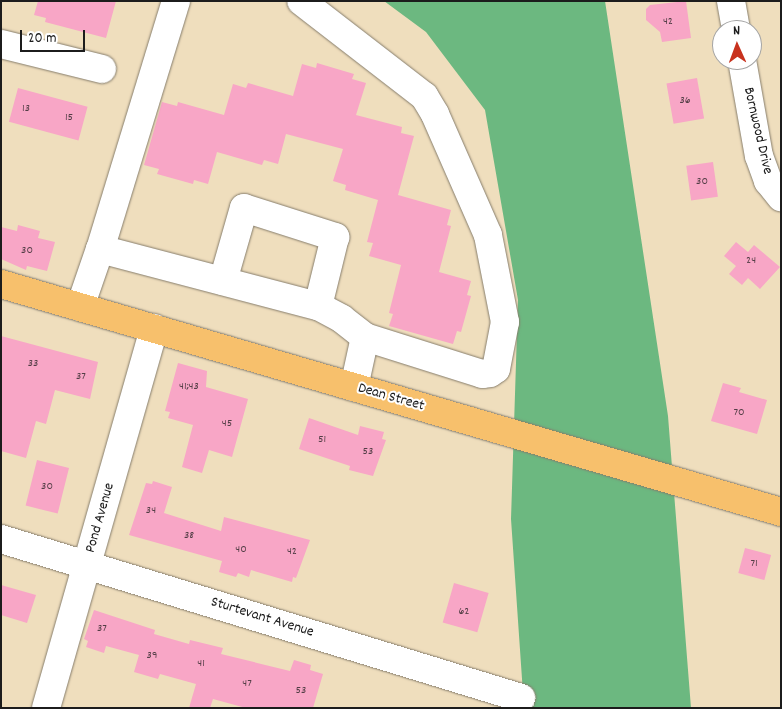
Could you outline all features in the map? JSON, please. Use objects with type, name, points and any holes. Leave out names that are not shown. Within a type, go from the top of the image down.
[{"type":"main road","name":"Dean Street","points":[[1,284],[781,512]]},
{"type":"street","points":[[80,307],[100,249],[176,1]]},
{"type":"street","points":[[100,249],[318,306],[342,319],[365,337],[490,373],[496,370],[505,322],[488,236],[436,114],[424,96],[301,1]]},
{"type":"street","points":[[731,1],[734,20]]},
{"type":"street","points":[[1,44],[102,69]]},
{"type":"street","name":"Bornwood Drive","points":[[744,70],[759,156],[768,181],[781,197]]},
{"type":"street","points":[[223,281],[244,208],[335,237],[318,306]]},
{"type":"street","name":"Pond Avenue","points":[[46,708],[154,328]]},
{"type":"street","points":[[354,387],[365,337]]},
{"type":"street","name":"Sturtevant Avenue","points":[[1,539],[522,698]]},
{"type":"green space","points":[[384,1],[605,1],[668,416],[691,708],[524,708],[511,519],[518,300],[485,110],[426,32]]},
{"type":"building","points":[[38,1],[116,1],[106,38],[45,22],[46,18],[34,15]]},
{"type":"building","points":[[686,1],[691,38],[662,42],[660,32],[646,20],[646,9],[650,5]]},
{"type":"building","points":[[317,63],[354,74],[352,79],[366,83],[356,115],[402,127],[401,133],[414,136],[398,195],[451,210],[447,225],[451,226],[439,272],[471,281],[467,295],[471,296],[461,332],[457,331],[453,344],[389,326],[393,314],[389,313],[401,265],[369,256],[373,243],[367,242],[378,200],[345,190],[346,185],[333,181],[343,149],[286,134],[278,164],[264,160],[262,165],[217,152],[208,184],[194,180],[193,184],[157,174],[159,169],[144,165],[162,102],[177,106],[178,102],[224,115],[233,84],[246,88],[248,83],[293,96],[302,64],[316,68]]},
{"type":"building","points":[[697,78],[704,118],[674,124],[666,83]]},
{"type":"building","points":[[18,88],[88,107],[78,140],[9,122]]},
{"type":"building","points":[[713,162],[718,197],[691,200],[686,166]]},
{"type":"building","points":[[18,225],[40,231],[38,238],[55,242],[47,271],[27,266],[26,270],[1,259],[1,227],[17,231]]},
{"type":"building","points":[[736,242],[748,252],[754,245],[780,267],[760,289],[748,278],[742,285],[729,274],[736,266],[724,256]]},
{"type":"building","points":[[1,336],[98,362],[90,399],[55,390],[46,424],[36,421],[26,458],[1,451]]},
{"type":"building","points":[[178,363],[207,371],[206,387],[248,399],[232,457],[209,450],[202,473],[182,467],[193,425],[168,418],[170,412],[165,411]]},
{"type":"building","points":[[723,383],[741,388],[739,392],[767,400],[757,434],[711,421]]},
{"type":"building","points":[[309,418],[358,435],[360,426],[384,432],[382,439],[386,440],[373,476],[349,470],[350,466],[299,449]]},
{"type":"building","points":[[37,460],[69,468],[58,514],[26,506]]},
{"type":"building","points":[[153,481],[172,487],[164,513],[221,531],[224,517],[310,540],[296,578],[293,577],[292,582],[251,570],[249,577],[238,573],[236,577],[219,572],[222,561],[129,535],[146,483],[152,484]]},
{"type":"building","points":[[745,548],[771,555],[764,580],[738,573]]},
{"type":"building","points":[[454,583],[489,593],[477,632],[443,622]]},
{"type":"building","points":[[1,585],[36,595],[27,623],[1,615]]},
{"type":"building","points":[[94,610],[155,630],[154,634],[189,644],[190,640],[223,648],[221,654],[290,671],[294,660],[311,665],[310,670],[323,674],[313,708],[246,708],[213,699],[210,708],[189,708],[196,684],[160,674],[158,679],[134,672],[139,655],[106,646],[104,653],[86,647],[88,641],[84,639]]}]
